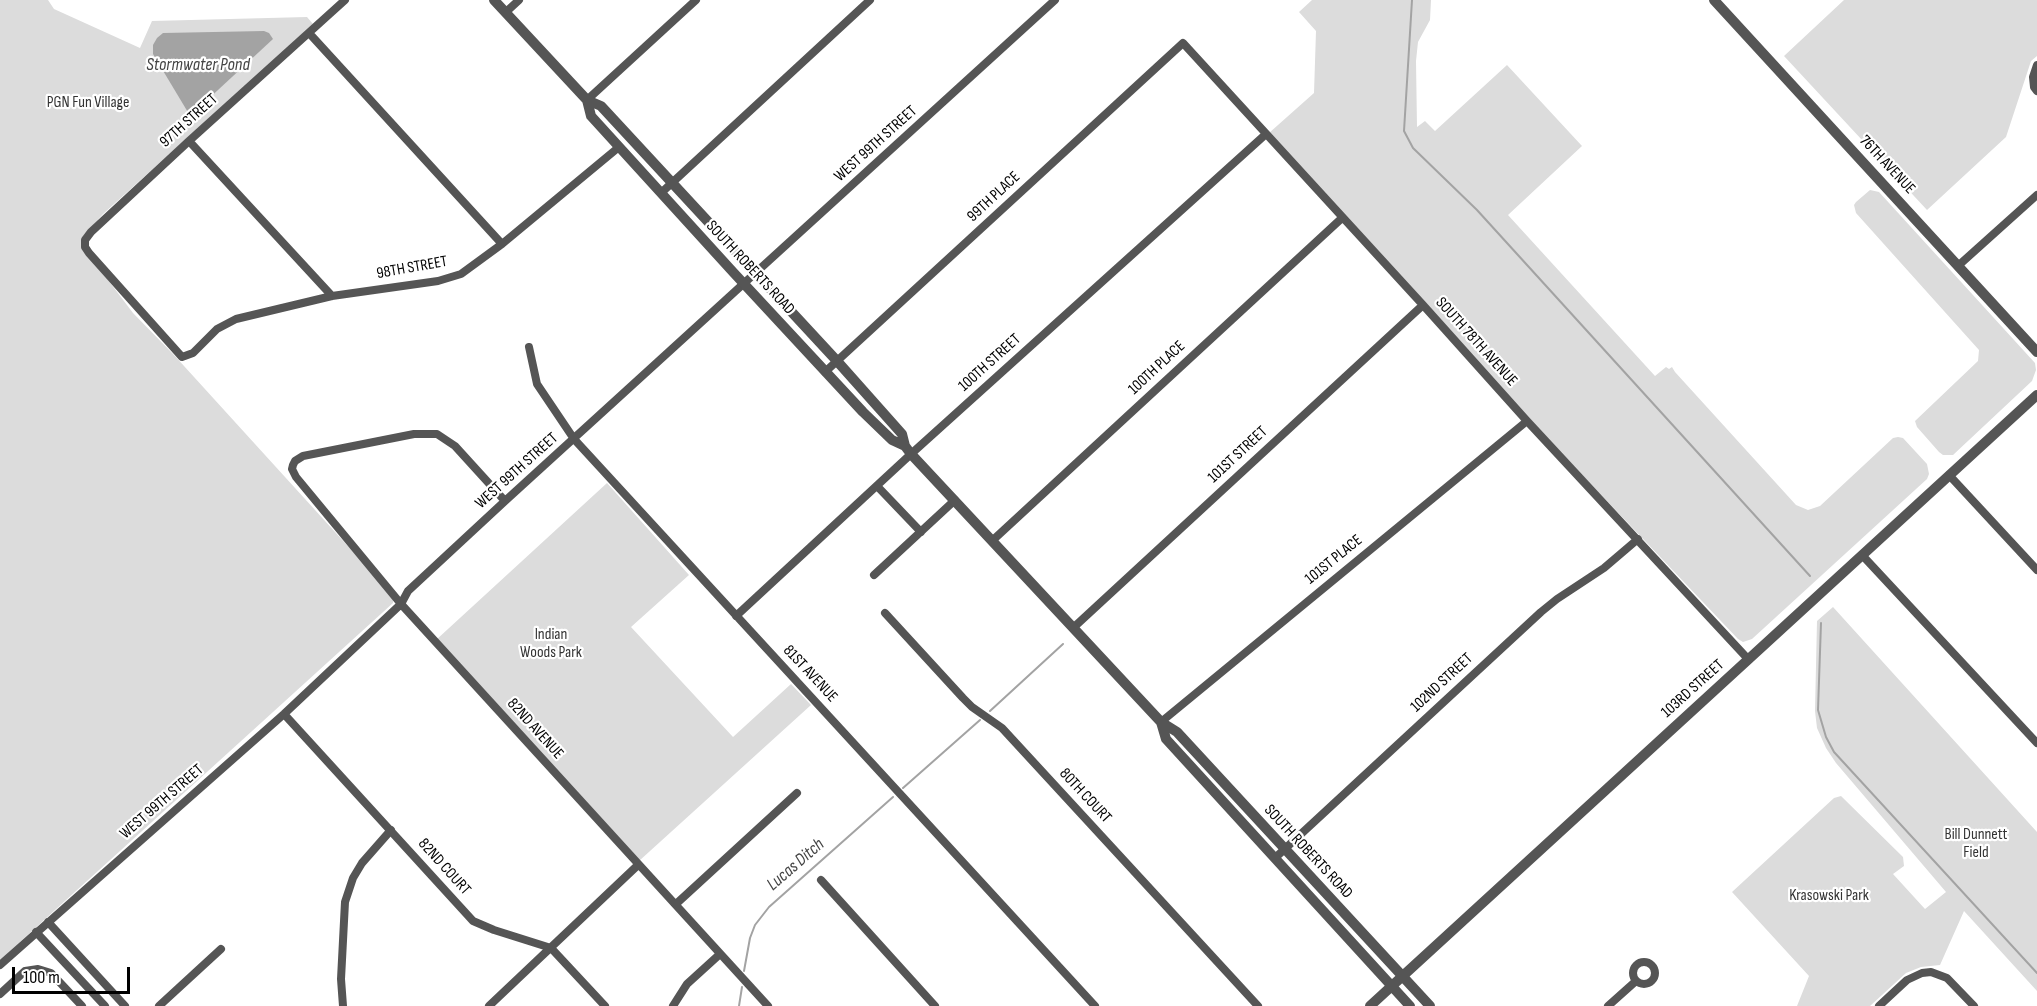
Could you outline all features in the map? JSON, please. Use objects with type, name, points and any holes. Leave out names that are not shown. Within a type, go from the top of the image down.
[{"type":"street","name":"97TH STREET","points":[[182,357],[89,253],[85,244],[91,232],[345,0]]},
{"type":"street","name":"SOUTH ROBERTS ROAD","points":[[494,0],[587,100],[601,106],[837,361],[902,434],[908,450]]},
{"type":"street","points":[[506,12],[519,0]]},
{"type":"street","points":[[587,100],[696,0]]},
{"type":"street","points":[[661,193],[870,0]]},
{"type":"street","name":"WEST 99TH STREET","points":[[0,965],[284,714],[401,603],[408,591],[505,501],[1055,0]]},
{"type":"street","name":"76TH AVENUE","points":[[1714,0],[2037,352]]},
{"type":"street","points":[[309,33],[502,244]]},
{"type":"street","name":"SOUTH 78TH AVENUE","points":[[1183,43],[1527,421],[1748,659]]},
{"type":"street","name":"99TH PLACE","points":[[825,372],[1183,43]]},
{"type":"street","points":[[2037,65],[2033,78],[2037,91]]},
{"type":"street","name":"SOUTH ROBERTS ROAD","points":[[587,100],[591,116],[743,284],[892,440],[908,450],[1161,723],[1177,732],[1430,1006]]},
{"type":"street","name":"100TH STREET","points":[[736,615],[878,486],[908,450],[1266,134]]},
{"type":"street","points":[[189,141],[332,296]]},
{"type":"street","name":"98TH STREET","points":[[182,357],[193,353],[217,329],[236,319],[332,296],[453,277],[467,271],[619,147]]},
{"type":"street","points":[[1959,265],[2037,195]]},
{"type":"street","name":"100TH PLACE","points":[[993,540],[1342,218]]},
{"type":"street","name":"101ST STREET","points":[[1073,628],[1423,305]]},
{"type":"street","name":"81ST AVENUE","points":[[529,347],[537,384],[574,439],[1095,1006]]},
{"type":"street","name":"103RD STREET","points":[[1370,1006],[2037,395]]},
{"type":"street","name":"101ST PLACE","points":[[1161,723],[1527,421]]},
{"type":"street","name":"82ND AVENUE","points":[[505,501],[455,446],[437,434],[414,434],[303,456],[295,460],[292,465],[296,477],[401,603],[768,1006]]},
{"type":"street","points":[[1949,475],[2037,570]]},
{"type":"street","points":[[878,486],[921,532]]},
{"type":"street","points":[[874,575],[955,500]]},
{"type":"street","name":"102ND STREET","points":[[1275,858],[1541,612],[1604,568],[1638,539]]},
{"type":"street","points":[[1862,555],[2037,743]]},
{"type":"street","name":"80TH COURT","points":[[885,613],[972,707],[1002,728],[1258,1006]]},
{"type":"street","name":"82ND COURT","points":[[284,714],[473,921],[550,948],[605,1006]]},
{"type":"street","name":"SOUTH ROBERTS ROAD","points":[[1161,723],[1166,739],[1410,1006]]},
{"type":"street","points":[[676,904],[797,793]]},
{"type":"street","points":[[343,1006],[345,902],[352,879],[362,863],[391,830]]},
{"type":"street","points":[[489,1006],[638,865]]},
{"type":"street","points":[[821,880],[935,1006]]},
{"type":"street","points":[[48,922],[125,1006]]},
{"type":"street","points":[[36,932],[105,1006]]},
{"type":"street","points":[[159,1006],[221,949]]},
{"type":"street","points":[[674,1006],[687,984],[720,954]]},
{"type":"street","points":[[0,994],[25,971],[38,969],[51,973],[79,1003],[89,989]]},
{"type":"street","points":[[1879,1006],[1907,980],[1922,973],[1931,972],[1947,978],[1974,1006]]},
{"type":"street","points":[[1608,1006],[1636,981]]},
{"type":"green space","name":"PGN Fun Village","points":[[0,0],[48,0],[54,9],[140,48],[152,21],[307,17],[313,24],[103,214],[83,236],[105,276],[133,313],[386,588],[393,603],[0,960]]},
{"type":"green space","points":[[1312,0],[1431,0],[1430,20],[1418,42],[1417,127],[1425,121],[1435,131],[1507,65],[1582,146],[1508,215],[1655,376],[1666,367],[1669,369],[1672,367],[1796,505],[1808,510],[1820,506],[1893,438],[1898,437],[1903,438],[1927,464],[1929,474],[1927,479],[1752,639],[1743,642],[1738,639],[1551,442],[1269,133],[1314,93],[1316,31],[1299,12]]},
{"type":"green space","points":[[1844,0],[2037,0],[2037,56],[2031,61],[2006,137],[1927,210],[1784,56]]},
{"type":"green space","points":[[1870,190],[1879,192],[2035,363],[2036,370],[2032,381],[1953,455],[1943,455],[1939,452],[1917,427],[1915,421],[1978,361],[1979,350],[1856,213],[1854,205]]},
{"type":"green space","name":"Indian Woods Park","points":[[607,483],[689,575],[631,627],[733,737],[791,684],[811,705],[639,861],[436,640]]},
{"type":"green space","points":[[1833,607],[2037,832],[2037,991],[1964,911],[1940,965],[1921,967],[1906,973],[1870,1006],[1797,1006],[1809,976],[1732,892],[1834,798],[1841,796],[1903,857],[1904,866],[1893,874],[1925,909],[1946,892],[1836,763],[1817,728],[1815,711],[1817,621]]},
{"type":"water","name":"Stormwater Pond","points":[[264,31],[269,33],[273,39],[191,115],[153,54],[153,45],[163,33]]},
{"type":"waterway","points":[[1412,0],[1404,131],[1413,148],[1477,210],[1810,576]]},
{"type":"waterway","points":[[1821,623],[1818,710],[1826,737],[1834,752],[2037,973]]},
{"type":"waterway","name":"Lucas Ditch","points":[[990,711],[1063,644]]},
{"type":"waterway","name":"Lucas Ditch","points":[[903,788],[980,720]]},
{"type":"waterway","name":"Lucas Ditch","points":[[744,971],[750,938],[755,925],[769,907],[893,797]]},
{"type":"waterway","name":"Lucas Ditch","points":[[739,1006],[742,987]]},
{"type":"park label","name":"Bill Dunnett Field","points":[[1976,844]]},
{"type":"park label","name":"Krasowski Park","points":[[1829,896]]}]
